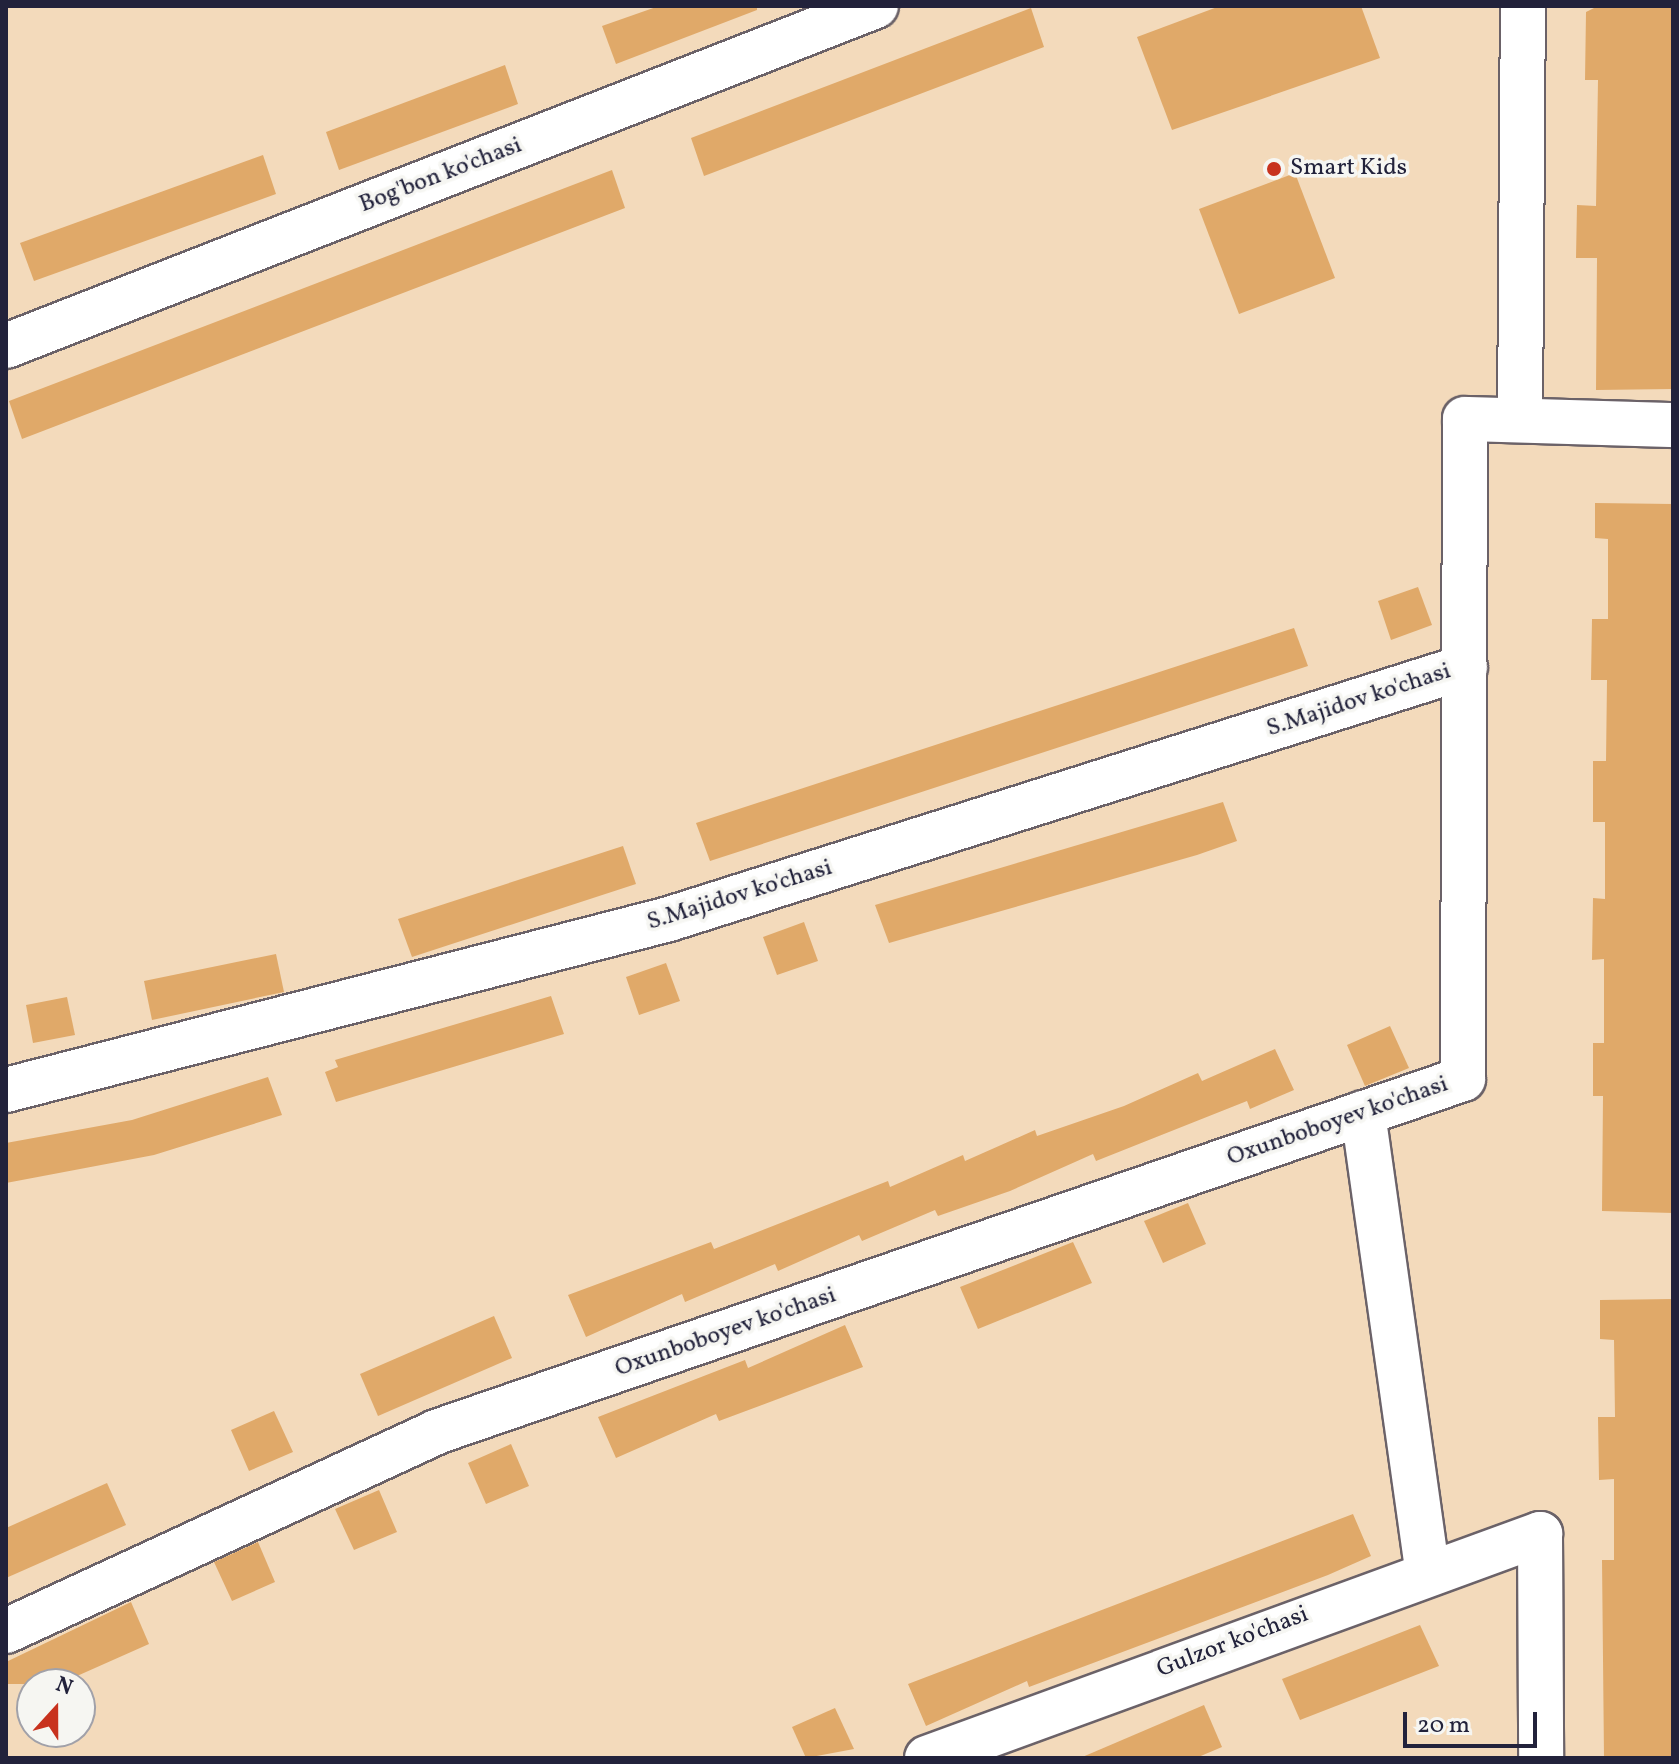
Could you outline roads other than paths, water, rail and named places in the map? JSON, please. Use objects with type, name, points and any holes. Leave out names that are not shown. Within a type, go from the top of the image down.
[{"type":"street","name":"Bog'bon ko'chasi","points":[[6,346],[876,6]]},
{"type":"street","points":[[1520,420],[1523,6]]},
{"type":"street","points":[[1465,667],[1465,419],[1673,425]]},
{"type":"street","name":"Oxunboboyev ko'chasi","points":[[6,1631],[436,1432],[1463,1079],[1465,667]]},
{"type":"street","name":"S.Majidov ko'chasi","points":[[6,1090],[669,919],[1465,667]]},
{"type":"street","points":[[1363,1113],[1427,1570]]},
{"type":"street","name":"Gulzor ko'chasi","points":[[927,1758],[1427,1570],[1540,1534],[1541,1758]]},
{"type":"place","name":"Smart Kids","points":[[1274,169]]}]
